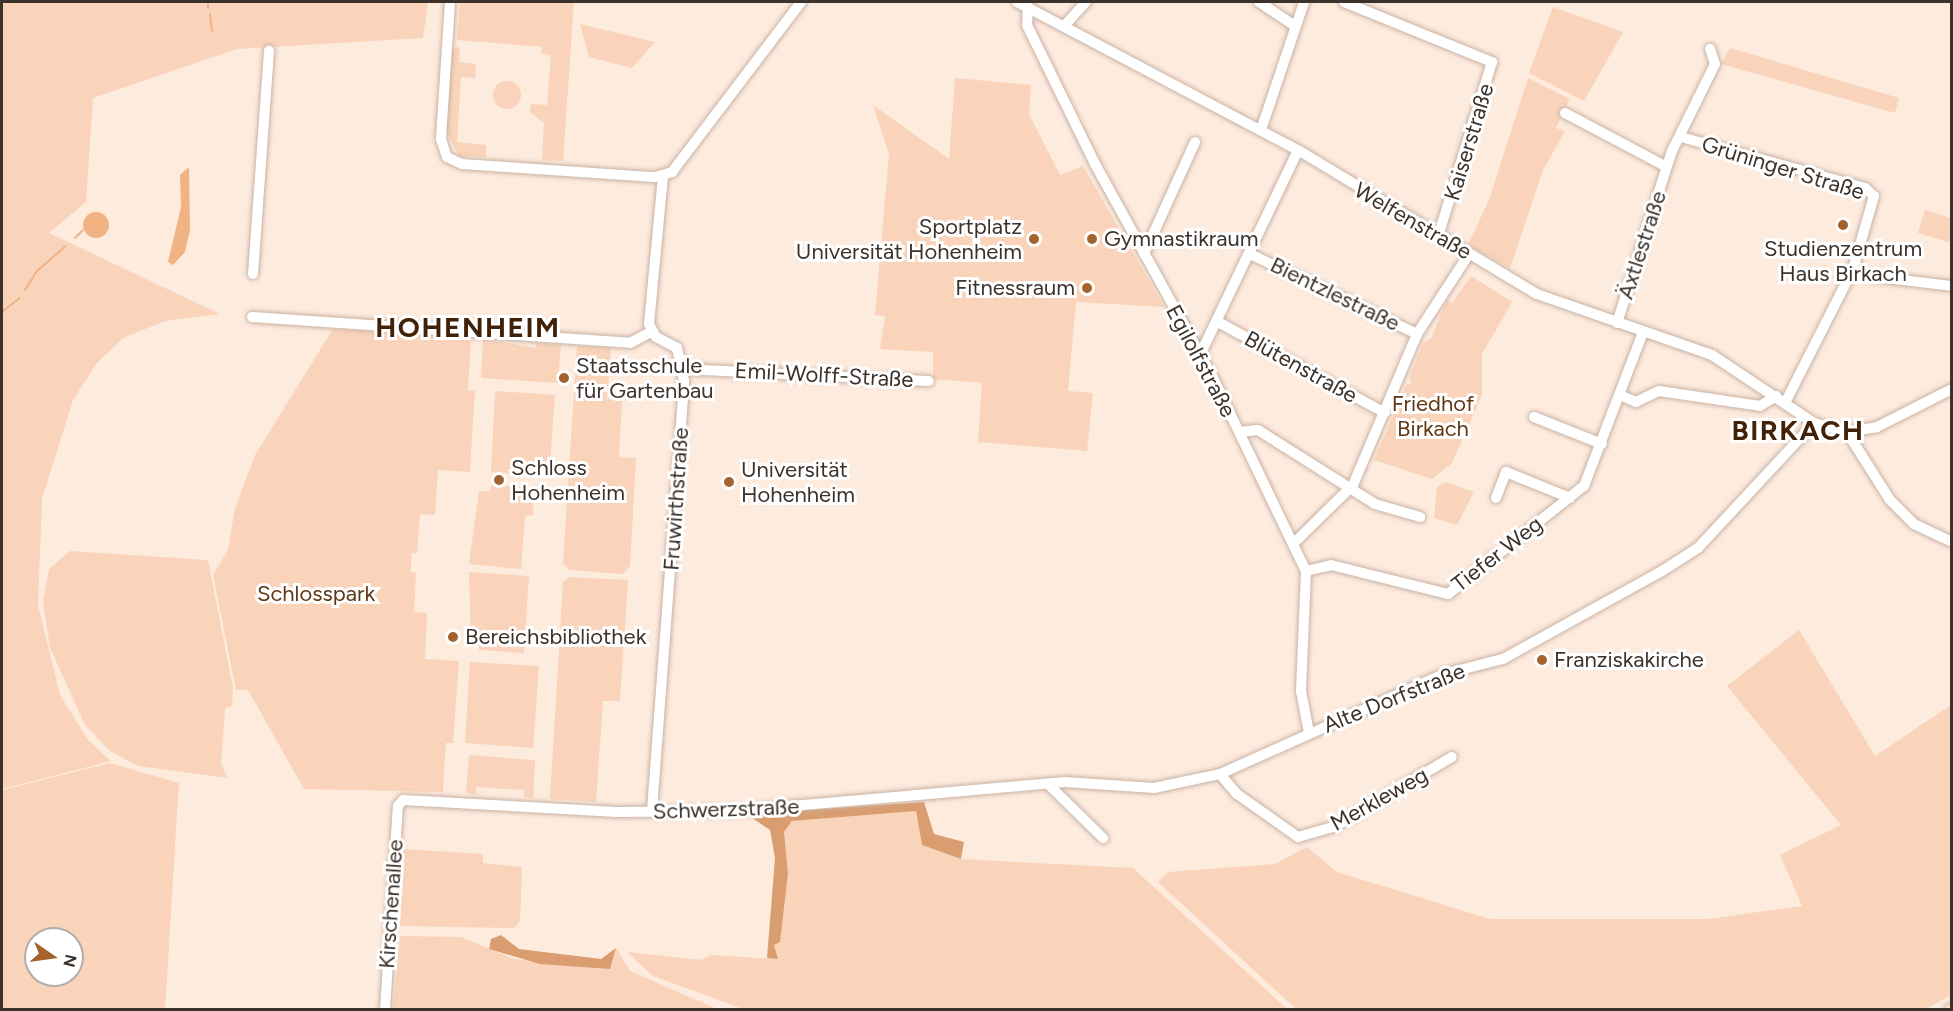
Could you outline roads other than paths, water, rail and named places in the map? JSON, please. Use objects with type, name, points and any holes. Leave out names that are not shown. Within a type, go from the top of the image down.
[{"type":"street","points":[[450,2],[441,139],[447,157],[480,166],[663,176],[672,172],[801,2]]},
{"type":"street","name":"Welfenstraße","points":[[1017,2],[1066,24],[1298,150],[1536,294],[1712,355],[1814,423],[1847,432]]},
{"type":"street","points":[[1066,24],[1086,2]]},
{"type":"street","points":[[1259,2],[1295,26]]},
{"type":"street","points":[[1261,130],[1304,2]]},
{"type":"street","name":"Kaiserstraße","points":[[1344,2],[1492,63],[1438,236]]},
{"type":"street","name":"Egilolfstraße","points":[[1028,6],[1027,25],[1144,254],[1239,432],[1306,571],[1301,691],[1309,733]]},
{"type":"street","name":"Äxtlestraße","points":[[1617,323],[1667,167],[1715,64],[1710,49]]},
{"type":"street","points":[[253,274],[269,51]]},
{"type":"street","name":"Äxtlestraße","points":[[1565,113],[1667,167]]},
{"type":"street","name":"Grüninger Straße","points":[[1681,137],[1869,190],[1873,209],[1853,269],[1780,400]]},
{"type":"street","points":[[1144,254],[1195,142]]},
{"type":"street","points":[[1199,357],[1252,255],[1298,150]]},
{"type":"street","points":[[651,332],[655,224],[663,176]]},
{"type":"street","points":[[1294,543],[1353,485],[1417,334],[1469,254]]},
{"type":"street","name":"Bientzlestraße","points":[[1252,255],[1417,334]]},
{"type":"street","points":[[1853,269],[1868,276],[1952,286]]},
{"type":"street","points":[[252,317],[630,343],[651,332]]},
{"type":"street","name":"Blütenstraße","points":[[1218,322],[1385,413]]},
{"type":"street","points":[[651,332],[677,348],[683,369]]},
{"type":"street","name":"Tiefer Weg","points":[[1306,571],[1331,565],[1448,594],[1584,486],[1622,396],[1643,332]]},
{"type":"street","name":"Emil-Wolff-Straße","points":[[683,369],[929,381]]},
{"type":"street","name":"Fruwirthstraße","points":[[652,810],[683,369]]},
{"type":"street","points":[[1952,389],[1896,421],[1847,432],[1890,500],[1914,524],[1952,542]]},
{"type":"street","points":[[1622,396],[1636,402],[1659,391],[1760,406],[1780,400]]},
{"type":"street","points":[[1534,417],[1602,444]]},
{"type":"street","name":"Alte Dorfstraße","points":[[1049,784],[1154,789],[1220,774],[1443,674],[1503,659],[1662,571],[1698,548],[1814,423]]},
{"type":"street","points":[[1239,432],[1258,430],[1353,485],[1375,504],[1420,517]]},
{"type":"street","points":[[1496,498],[1506,472],[1570,498]]},
{"type":"street","name":"Merkleweg","points":[[1220,774],[1237,794],[1298,837],[1334,827],[1452,757]]},
{"type":"street","points":[[1049,784],[1103,838]]},
{"type":"street","name":"Schwerzstraße","points":[[403,800],[652,810],[848,804],[1049,784]]},
{"type":"street","name":"Kirschenallee","points":[[385,1010],[398,806],[403,800]]},
{"type":"waterway","points":[[210,14],[212,31]]},
{"type":"waterway","points":[[75,238],[83,230]]},
{"type":"waterway","points":[[25,290],[37,271],[66,246]]},
{"type":"waterway","points":[[2,312],[19,298]]},
{"type":"place","name":"Studienzentrum Haus Birkach","points":[[1843,225]]},
{"type":"place","name":"Sportplatz Universität Hohenheim","points":[[1034,239]]},
{"type":"place","name":"Gymnastikraum","points":[[1092,239]]},
{"type":"place","name":"Fitnessraum","points":[[1087,288]]},
{"type":"place","name":"Staatsschule für Gartenbau","points":[[564,378]]},
{"type":"place","name":"Schloss Hohenheim","points":[[499,480]]},
{"type":"place","name":"Universität Hohenheim","points":[[729,482]]},
{"type":"place","name":"Bereichsbibliothek","points":[[453,637]]},
{"type":"place","name":"Franziskakirche","points":[[1542,660]]},
{"type":"district","name":"HOHENHEIM","points":[[468,327]]},
{"type":"district","name":"BIRKACH","points":[[1798,430]]},
{"type":"park label","name":"Friedhof Birkach","points":[[1433,416]]},
{"type":"park label","name":"Schlosspark","points":[[316,594]]}]
